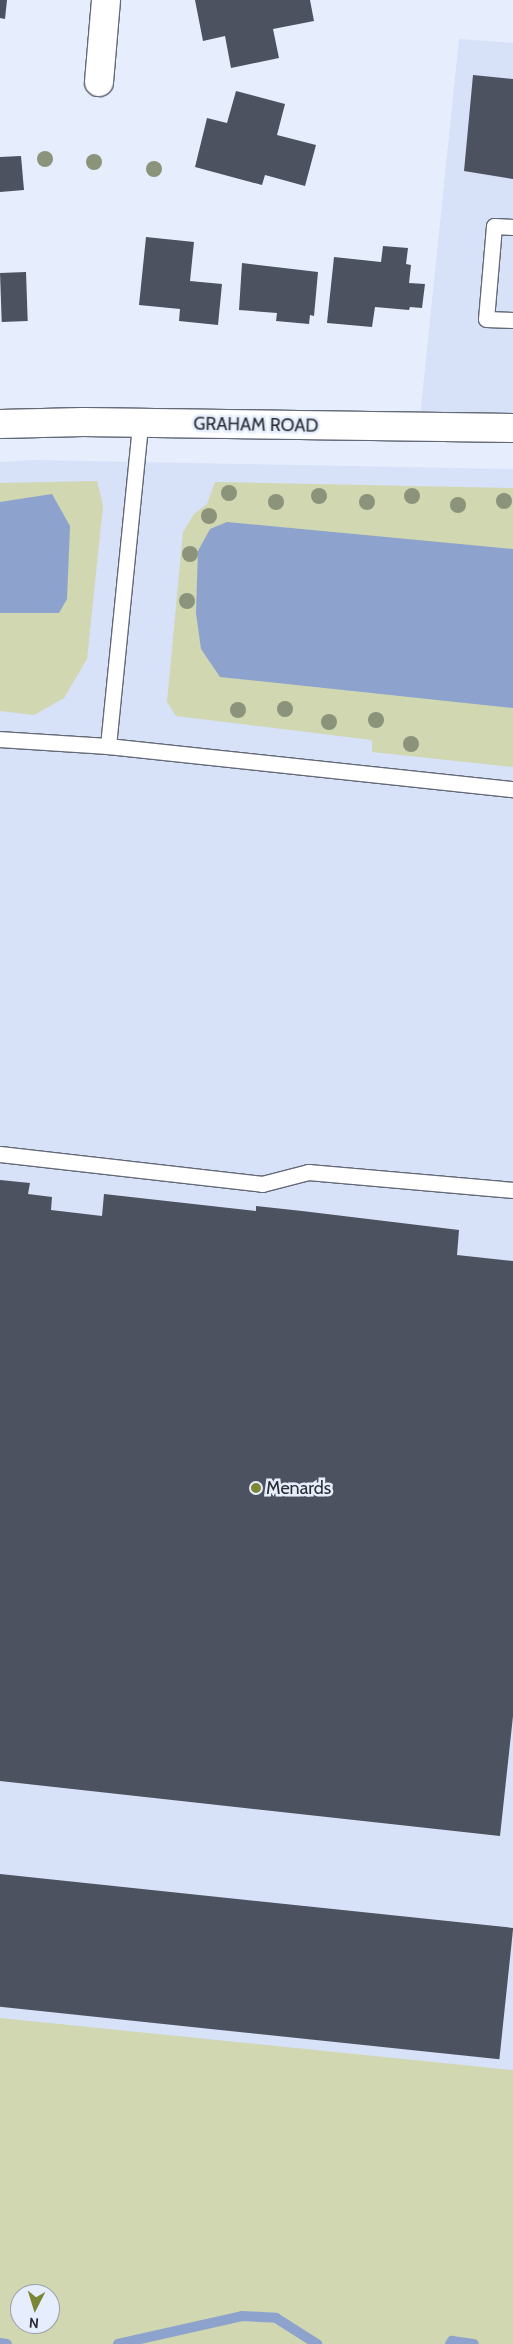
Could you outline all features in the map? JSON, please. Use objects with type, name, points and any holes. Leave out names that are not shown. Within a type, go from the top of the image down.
[{"type":"main road","points":[[99,82],[106,0]]},
{"type":"main road","name":"GRAHAM ROAD","points":[[0,424],[140,423],[513,428]]},
{"type":"lane","points":[[513,227],[494,226],[486,319],[513,320]]},
{"type":"lane","points":[[108,746],[140,423]]},
{"type":"lane","points":[[0,739],[108,746],[513,789]]},
{"type":"lane","points":[[0,1154],[262,1184],[308,1172],[513,1190]]},
{"type":"shaded area","points":[[459,39],[513,43],[513,428],[419,427]]},
{"type":"shaded area","points":[[33,460],[513,469],[513,2070],[0,2019],[0,462]]},
{"type":"green space","points":[[97,481],[103,506],[87,659],[64,698],[34,715],[0,711],[0,483]]},
{"type":"green space","points":[[215,482],[513,488],[513,767],[372,752],[372,740],[176,716],[167,702],[183,532],[194,514],[207,504]]},
{"type":"green space","points":[[0,2018],[513,2070],[513,2344],[0,2344]]},
{"type":"water","points":[[52,494],[70,526],[67,599],[59,613],[0,613],[0,502]]},
{"type":"water","points":[[227,522],[513,549],[513,708],[220,677],[201,649],[196,613],[198,551],[210,529]]},
{"type":"building","points":[[0,0],[7,0],[5,19],[0,18]]},
{"type":"building","points":[[195,0],[310,0],[314,21],[273,29],[279,58],[231,68],[225,36],[203,41]]},
{"type":"building","points":[[473,75],[513,79],[513,179],[464,171]]},
{"type":"building","points":[[236,91],[285,104],[277,135],[316,145],[305,186],[265,175],[262,185],[195,167],[207,118],[227,123]]},
{"type":"building","points":[[21,156],[24,190],[0,192],[0,157]]},
{"type":"building","points":[[146,237],[194,242],[190,281],[222,284],[218,325],[179,321],[180,309],[139,305]]},
{"type":"building","points":[[383,246],[408,248],[406,264],[411,265],[409,283],[425,284],[422,308],[410,307],[409,310],[375,307],[372,327],[327,323],[334,257],[381,262]]},
{"type":"building","points":[[242,263],[318,272],[314,316],[310,315],[309,324],[276,321],[277,313],[239,310]]},
{"type":"building","points":[[26,272],[28,321],[2,322],[0,273]]},
{"type":"building","name":"Menards","points":[[0,1180],[30,1183],[28,1194],[52,1197],[51,1210],[102,1216],[104,1194],[256,1211],[256,1206],[459,1230],[457,1255],[513,1261],[513,1716],[500,1836],[0,1781]]},
{"type":"building","points":[[0,1874],[513,1928],[499,2059],[0,2007]]},
{"type":"waterway","points":[[118,2344],[242,2316],[276,2318],[317,2344]]},
{"type":"waterway","points":[[450,2344],[452,2341],[474,2344]]},
{"type":"waterway","points":[[0,2343],[7,2344]]},
{"type":"place","name":"Menards","points":[[256,1488]]}]
